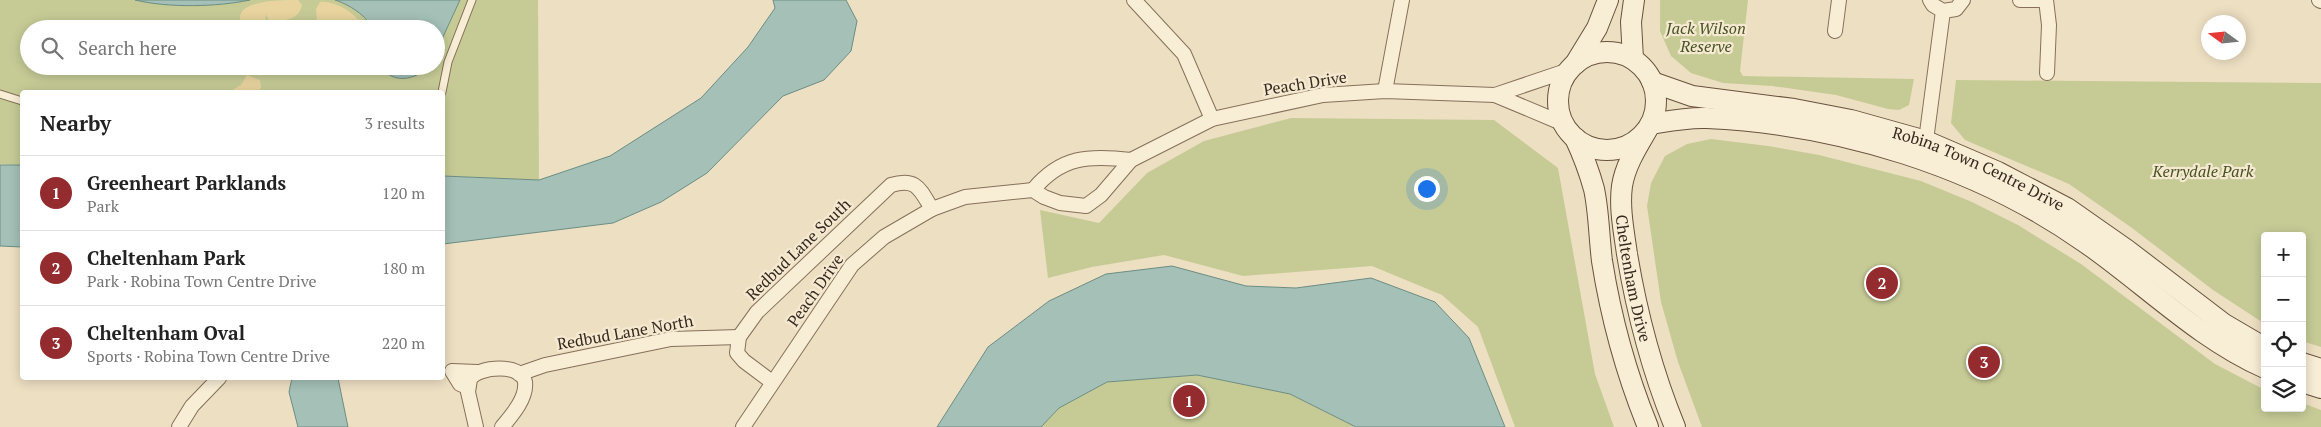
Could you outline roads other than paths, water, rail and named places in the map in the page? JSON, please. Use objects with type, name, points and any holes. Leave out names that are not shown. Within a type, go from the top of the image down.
[{"type":"street","points":[[1134,0],[1184,54],[1212,118]]},
{"type":"street","points":[[1385,91],[1402,0]]},
{"type":"street","points":[[1571,69],[1584,58],[1598,53],[1620,54],[1633,60],[1644,69],[1652,82],[1656,105],[1649,127],[1631,144],[1612,150],[1592,148],[1570,131],[1560,112],[1558,99],[1563,81],[1571,69],[1594,35],[1608,0]]},
{"type":"street","points":[[1633,60],[1631,22],[1634,0]]},
{"type":"street","points":[[1835,31],[1839,0]]},
{"type":"street","points":[[1930,0],[1933,5],[1943,11],[1956,9],[1963,0]]},
{"type":"street","points":[[2020,0],[2039,0]]},
{"type":"street","points":[[2046,0],[2050,25],[2047,73]]},
{"type":"street","points":[[1923,161],[1943,11]]},
{"type":"street","name":"Peach Drive","points":[[743,427],[852,265],[884,237],[932,209],[965,197],[1033,190],[1044,197],[1060,203],[1086,206],[1101,195],[1131,160],[1212,118],[1323,95],[1385,91],[1495,95],[1571,69]]},
{"type":"street","name":"Robina Town Centre Drive","points":[[1652,82],[1692,96],[1794,109],[1851,120],[1926,141],[1998,172],[2067,208],[2133,254],[2224,324],[2261,346]]},
{"type":"street","name":"Peach Drive","points":[[1495,95],[1570,131]]},
{"type":"street","name":"Robina Town Centre Drive","points":[[1649,127],[1706,117],[1784,126],[1832,134],[1880,146],[1923,161],[2017,201],[2054,222],[2110,260],[2217,342],[2263,367]]},
{"type":"street","name":"Cheltenham Drive","points":[[1649,127],[1626,171],[1622,186],[1624,236],[1642,331],[1662,396],[1675,427]]},
{"type":"street","name":"Cheltenham Drive","points":[[1570,131],[1585,160],[1594,190],[1602,260],[1615,325],[1630,379],[1648,427]]},
{"type":"street","name":"Peach Drive","points":[[1033,190],[1059,167],[1080,158],[1131,160]]},
{"type":"street","name":"Redbud Lane South","points":[[739,337],[757,312],[892,185],[906,182],[913,184],[919,188],[932,209]]},
{"type":"street","points":[[739,337],[736,348],[739,357],[772,382]]},
{"type":"street","name":"Redbud Lane North","points":[[519,374],[545,364],[671,339],[739,337]]},
{"type":"street","points":[[2306,364],[2321,369]]},
{"type":"street","points":[[447,368],[477,372],[496,369],[516,371],[519,374],[525,381],[523,396],[502,427]]},
{"type":"street","points":[[447,368],[460,384],[468,388]]},
{"type":"street","points":[[476,427],[468,388],[470,379],[477,372]]},
{"type":"street","points":[[179,427],[192,406],[217,380]]},
{"type":"street","points":[[2306,383],[2321,388]]},
{"type":"lane","points":[[442,90],[449,57],[472,0]]},
{"type":"lane","points":[[0,94],[20,99]]},
{"type":"water","points":[[135,0],[250,0],[192,6],[148,3]]},
{"type":"water","points":[[335,0],[460,0],[445,32],[445,20],[366,20],[346,4]]},
{"type":"water","points":[[773,0],[846,0],[857,21],[851,51],[824,80],[783,96],[707,173],[661,202],[613,223],[445,244],[445,176],[539,180],[610,156],[701,98],[748,47],[775,8]]},
{"type":"water","points":[[390,75],[417,75],[404,78]]},
{"type":"water","points":[[0,165],[20,165],[20,247],[0,246]]},
{"type":"water","points":[[1172,266],[1246,286],[1296,288],[1371,278],[1435,302],[1469,338],[1505,427],[1356,427],[1290,394],[1197,375],[1107,382],[1059,408],[1041,427],[937,427],[988,347],[1049,301],[1106,274]]},
{"type":"water","points":[[292,380],[338,380],[348,427],[298,427],[289,392]]},
{"type":"place","name":"Cheltenham Park","points":[[1882,283]]},
{"type":"place","name":"Cheltenham Oval","points":[[1984,362]]},
{"type":"place","name":"Greenheart Parklands","points":[[1189,401]]},
{"type":"park label","name":"Jack Wilson Reserve","points":[[1706,37]]},
{"type":"park label","name":"Kerrydale Park","points":[[2203,171]]}]
